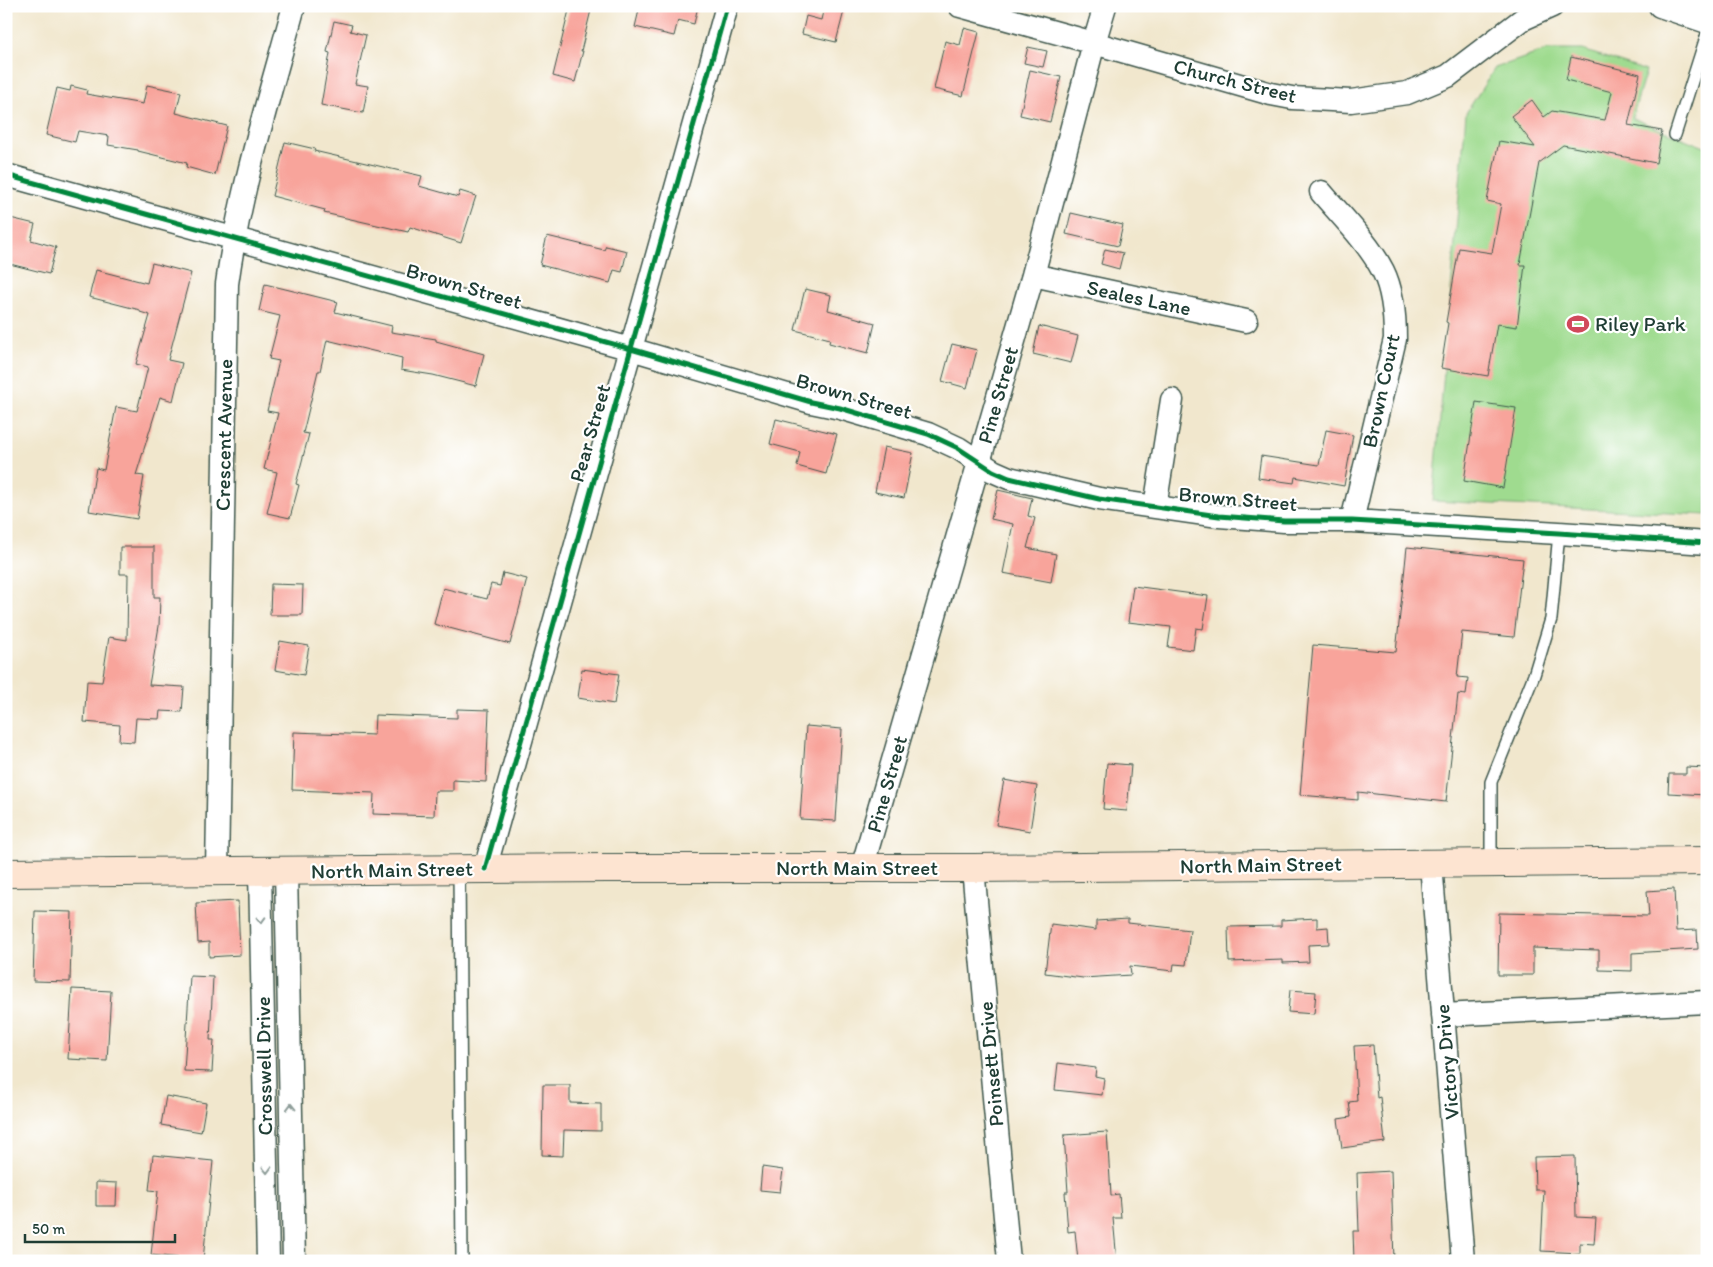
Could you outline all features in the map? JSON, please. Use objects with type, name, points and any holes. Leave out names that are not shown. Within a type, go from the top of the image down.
[{"type":"main road","name":"North Main Street","points":[[6,873],[472,869],[973,868],[1707,861]]},
{"type":"street","name":"Crescent Avenue","points":[[217,871],[227,284],[234,238],[259,134],[294,6]]},
{"type":"street","name":"Pear Street","points":[[472,869],[631,349],[727,6]]},
{"type":"street","name":"Church Street","points":[[960,6],[1271,94],[1292,98],[1351,101],[1407,92],[1448,76],[1523,19],[1552,6]]},
{"type":"street","name":"Pine Street","points":[[862,868],[1033,275],[1105,6]]},
{"type":"street","points":[[1660,6],[1707,22]]},
{"type":"street","name":"Brown Street","points":[[6,175],[631,349],[928,434],[958,448],[1009,478],[1099,499],[1219,516],[1284,521],[1352,521],[1559,532],[1707,543]]},
{"type":"street","name":"Brown Court","points":[[1321,192],[1366,246],[1383,272],[1390,291],[1395,317],[1395,339],[1352,521]]},
{"type":"street","name":"Seales Lane","points":[[1033,275],[1246,321]]},
{"type":"street","points":[[1154,507],[1172,400]]},
{"type":"street","name":"Victory Drive","points":[[1431,864],[1463,1261]]},
{"type":"street","name":"Poinsett Drive","points":[[973,868],[1009,1261]]},
{"type":"street","name":"Crosswell Drive","points":[[268,1261],[273,871]]},
{"type":"street","name":"Crosswell Drive","points":[[273,871],[294,1261]]},
{"type":"street","points":[[1443,1015],[1707,1002]]},
{"type":"lane","points":[[1675,135],[1707,34]]},
{"type":"lane","points":[[1491,863],[1491,782],[1534,675],[1551,619],[1559,532]]},
{"type":"lane","points":[[462,1261],[472,869]]},
{"type":"green space","name":"Riley Park","points":[[1547,50],[1583,50],[1646,71],[1632,118],[1707,148],[1707,515],[1433,501],[1466,113],[1495,68]]},
{"type":"building","points":[[570,6],[592,6],[575,82],[553,76]]},
{"type":"building","points":[[640,6],[698,6],[694,24],[678,20],[674,36],[635,27]]},
{"type":"building","points":[[824,7],[844,11],[836,42],[802,34],[806,16],[821,20]]},
{"type":"building","points":[[334,21],[352,25],[350,31],[366,35],[355,84],[368,86],[363,113],[321,105],[330,53],[327,52]]},
{"type":"building","points":[[964,28],[979,32],[963,96],[934,89],[945,41],[960,45]]},
{"type":"building","points":[[1028,47],[1047,51],[1043,67],[1024,63]]},
{"type":"building","points":[[1571,57],[1640,74],[1628,125],[1662,131],[1656,163],[1563,145],[1539,163],[1520,265],[1525,265],[1517,327],[1497,324],[1488,376],[1441,368],[1448,323],[1446,322],[1459,248],[1492,253],[1501,204],[1487,201],[1499,141],[1535,147],[1511,116],[1532,100],[1544,117],[1552,111],[1605,120],[1612,92],[1566,80]]},
{"type":"building","points":[[1030,70],[1061,77],[1050,122],[1020,115]]},
{"type":"building","points":[[147,85],[181,92],[176,113],[227,126],[215,175],[186,167],[187,163],[138,150],[108,145],[109,136],[78,131],[75,142],[46,135],[57,88],[70,91],[71,86],[87,90],[86,94],[143,104]]},
{"type":"building","points":[[285,142],[315,149],[314,151],[422,176],[419,186],[458,197],[460,191],[476,196],[461,243],[410,227],[408,232],[324,213],[325,210],[272,196]]},
{"type":"building","points":[[1071,213],[1123,225],[1118,246],[1066,234]]},
{"type":"building","points":[[6,217],[35,224],[31,240],[56,247],[49,274],[6,263]]},
{"type":"building","points":[[547,236],[604,250],[606,246],[627,251],[622,272],[614,270],[610,283],[540,265]]},
{"type":"building","points":[[1105,249],[1123,253],[1119,269],[1101,264]]},
{"type":"building","points":[[152,263],[191,273],[168,360],[182,363],[173,401],[160,397],[136,475],[144,476],[137,519],[89,511],[96,468],[104,470],[116,407],[137,411],[148,367],[136,364],[150,315],[140,312],[140,310],[89,297],[96,270],[147,283]]},
{"type":"building","points":[[265,284],[338,302],[335,312],[392,326],[391,332],[436,339],[436,341],[484,354],[476,386],[433,375],[401,370],[402,358],[327,340],[303,433],[309,434],[296,484],[299,485],[290,518],[267,513],[277,472],[264,469],[278,413],[267,411],[279,361],[269,359],[280,316],[259,311]]},
{"type":"building","points":[[805,289],[831,295],[828,310],[875,323],[868,353],[829,343],[830,339],[795,330]]},
{"type":"building","points":[[1039,326],[1078,336],[1071,363],[1033,354]]},
{"type":"building","points":[[952,344],[977,350],[967,388],[942,381]]},
{"type":"building","points":[[1476,402],[1516,408],[1503,488],[1464,481]]},
{"type":"building","points":[[776,419],[837,434],[826,474],[797,466],[800,452],[770,444]]},
{"type":"building","points":[[1326,430],[1353,435],[1344,486],[1295,477],[1294,483],[1258,478],[1261,456],[1319,465]]},
{"type":"building","points":[[884,447],[913,453],[904,498],[875,492]]},
{"type":"building","points":[[998,490],[1032,498],[1028,516],[1035,518],[1027,548],[1056,554],[1051,582],[1003,573],[1013,524],[991,519]]},
{"type":"building","points":[[120,547],[154,547],[154,597],[160,597],[159,626],[149,685],[184,687],[182,712],[160,711],[159,719],[136,718],[134,742],[119,741],[120,725],[84,722],[87,681],[102,682],[109,637],[127,640],[128,574],[120,574]]},
{"type":"building","points":[[1407,547],[1523,559],[1514,637],[1462,632],[1457,677],[1468,678],[1466,695],[1458,694],[1446,802],[1358,792],[1358,800],[1300,795],[1313,645],[1396,652]]},
{"type":"building","points":[[503,573],[527,579],[510,644],[434,624],[443,588],[487,599],[491,584],[500,586]]},
{"type":"building","points":[[271,584],[303,585],[302,615],[270,615]]},
{"type":"building","points":[[1133,586],[1208,596],[1203,629],[1196,628],[1193,650],[1168,647],[1171,627],[1128,622]]},
{"type":"building","points":[[280,641],[309,646],[304,675],[275,670]]},
{"type":"building","points":[[582,669],[619,674],[614,704],[578,698]]},
{"type":"building","points":[[457,709],[489,710],[486,782],[453,780],[453,791],[435,791],[434,816],[373,814],[374,793],[292,790],[294,732],[374,735],[375,715],[457,718]]},
{"type":"building","points":[[806,726],[842,729],[836,821],[800,819]]},
{"type":"building","points":[[1107,763],[1131,765],[1127,811],[1103,809]]},
{"type":"building","points":[[1686,767],[1707,768],[1707,795],[1668,793],[1669,774],[1686,774]]},
{"type":"building","points":[[1004,780],[1037,786],[1030,831],[996,825]]},
{"type":"building","points":[[1674,889],[1676,931],[1697,930],[1698,949],[1632,953],[1632,971],[1599,970],[1599,950],[1533,948],[1533,975],[1498,975],[1499,913],[1649,916],[1647,891]]},
{"type":"building","points":[[238,901],[240,955],[209,957],[209,942],[198,943],[196,903]]},
{"type":"building","points":[[35,911],[72,912],[70,982],[33,981]]},
{"type":"building","points":[[1317,918],[1317,928],[1328,927],[1329,944],[1308,945],[1309,962],[1283,963],[1283,960],[1229,962],[1228,927],[1281,926],[1281,920]]},
{"type":"building","points":[[1128,919],[1128,923],[1190,930],[1186,965],[1174,964],[1173,971],[1130,966],[1131,975],[1083,978],[1045,973],[1051,924],[1096,930],[1096,921]]},
{"type":"building","points":[[190,976],[213,977],[210,1040],[214,1040],[212,1072],[184,1071]]},
{"type":"building","points":[[72,989],[111,991],[107,1061],[68,1059]]},
{"type":"building","points":[[1290,990],[1316,992],[1314,1014],[1288,1012]]},
{"type":"building","points":[[1373,1045],[1377,1098],[1380,1097],[1385,1142],[1342,1148],[1338,1119],[1351,1117],[1349,1102],[1357,1101],[1354,1046]]},
{"type":"building","points":[[1058,1063],[1096,1068],[1095,1076],[1104,1078],[1102,1095],[1055,1090]]},
{"type":"building","points":[[543,1085],[570,1085],[570,1103],[601,1104],[601,1131],[564,1130],[563,1156],[542,1155]]},
{"type":"building","points":[[166,1096],[206,1103],[201,1132],[161,1125]]},
{"type":"building","points":[[1107,1132],[1111,1195],[1119,1194],[1121,1218],[1113,1218],[1117,1261],[1078,1261],[1075,1231],[1068,1232],[1065,1192],[1068,1192],[1064,1135]]},
{"type":"building","points":[[153,1155],[213,1161],[203,1260],[151,1255],[158,1191],[149,1190]]},
{"type":"building","points":[[1575,1156],[1576,1217],[1596,1218],[1594,1244],[1580,1243],[1580,1253],[1541,1251],[1544,1190],[1535,1190],[1534,1157]]},
{"type":"building","points":[[762,1167],[783,1170],[780,1192],[760,1190]]},
{"type":"building","points":[[1391,1171],[1394,1261],[1354,1261],[1353,1231],[1359,1231],[1357,1173]]},
{"type":"building","points":[[96,1182],[117,1183],[116,1206],[96,1206]]},
{"type":"cycle path","points":[[485,869],[727,6]]},
{"type":"cycle path","points":[[6,175],[631,349],[928,434],[958,448],[993,471],[1009,478],[1099,499],[1219,516],[1284,521],[1352,521],[1707,543]]},
{"type":"place","name":"Riley Park","points":[[1578,324]]}]
